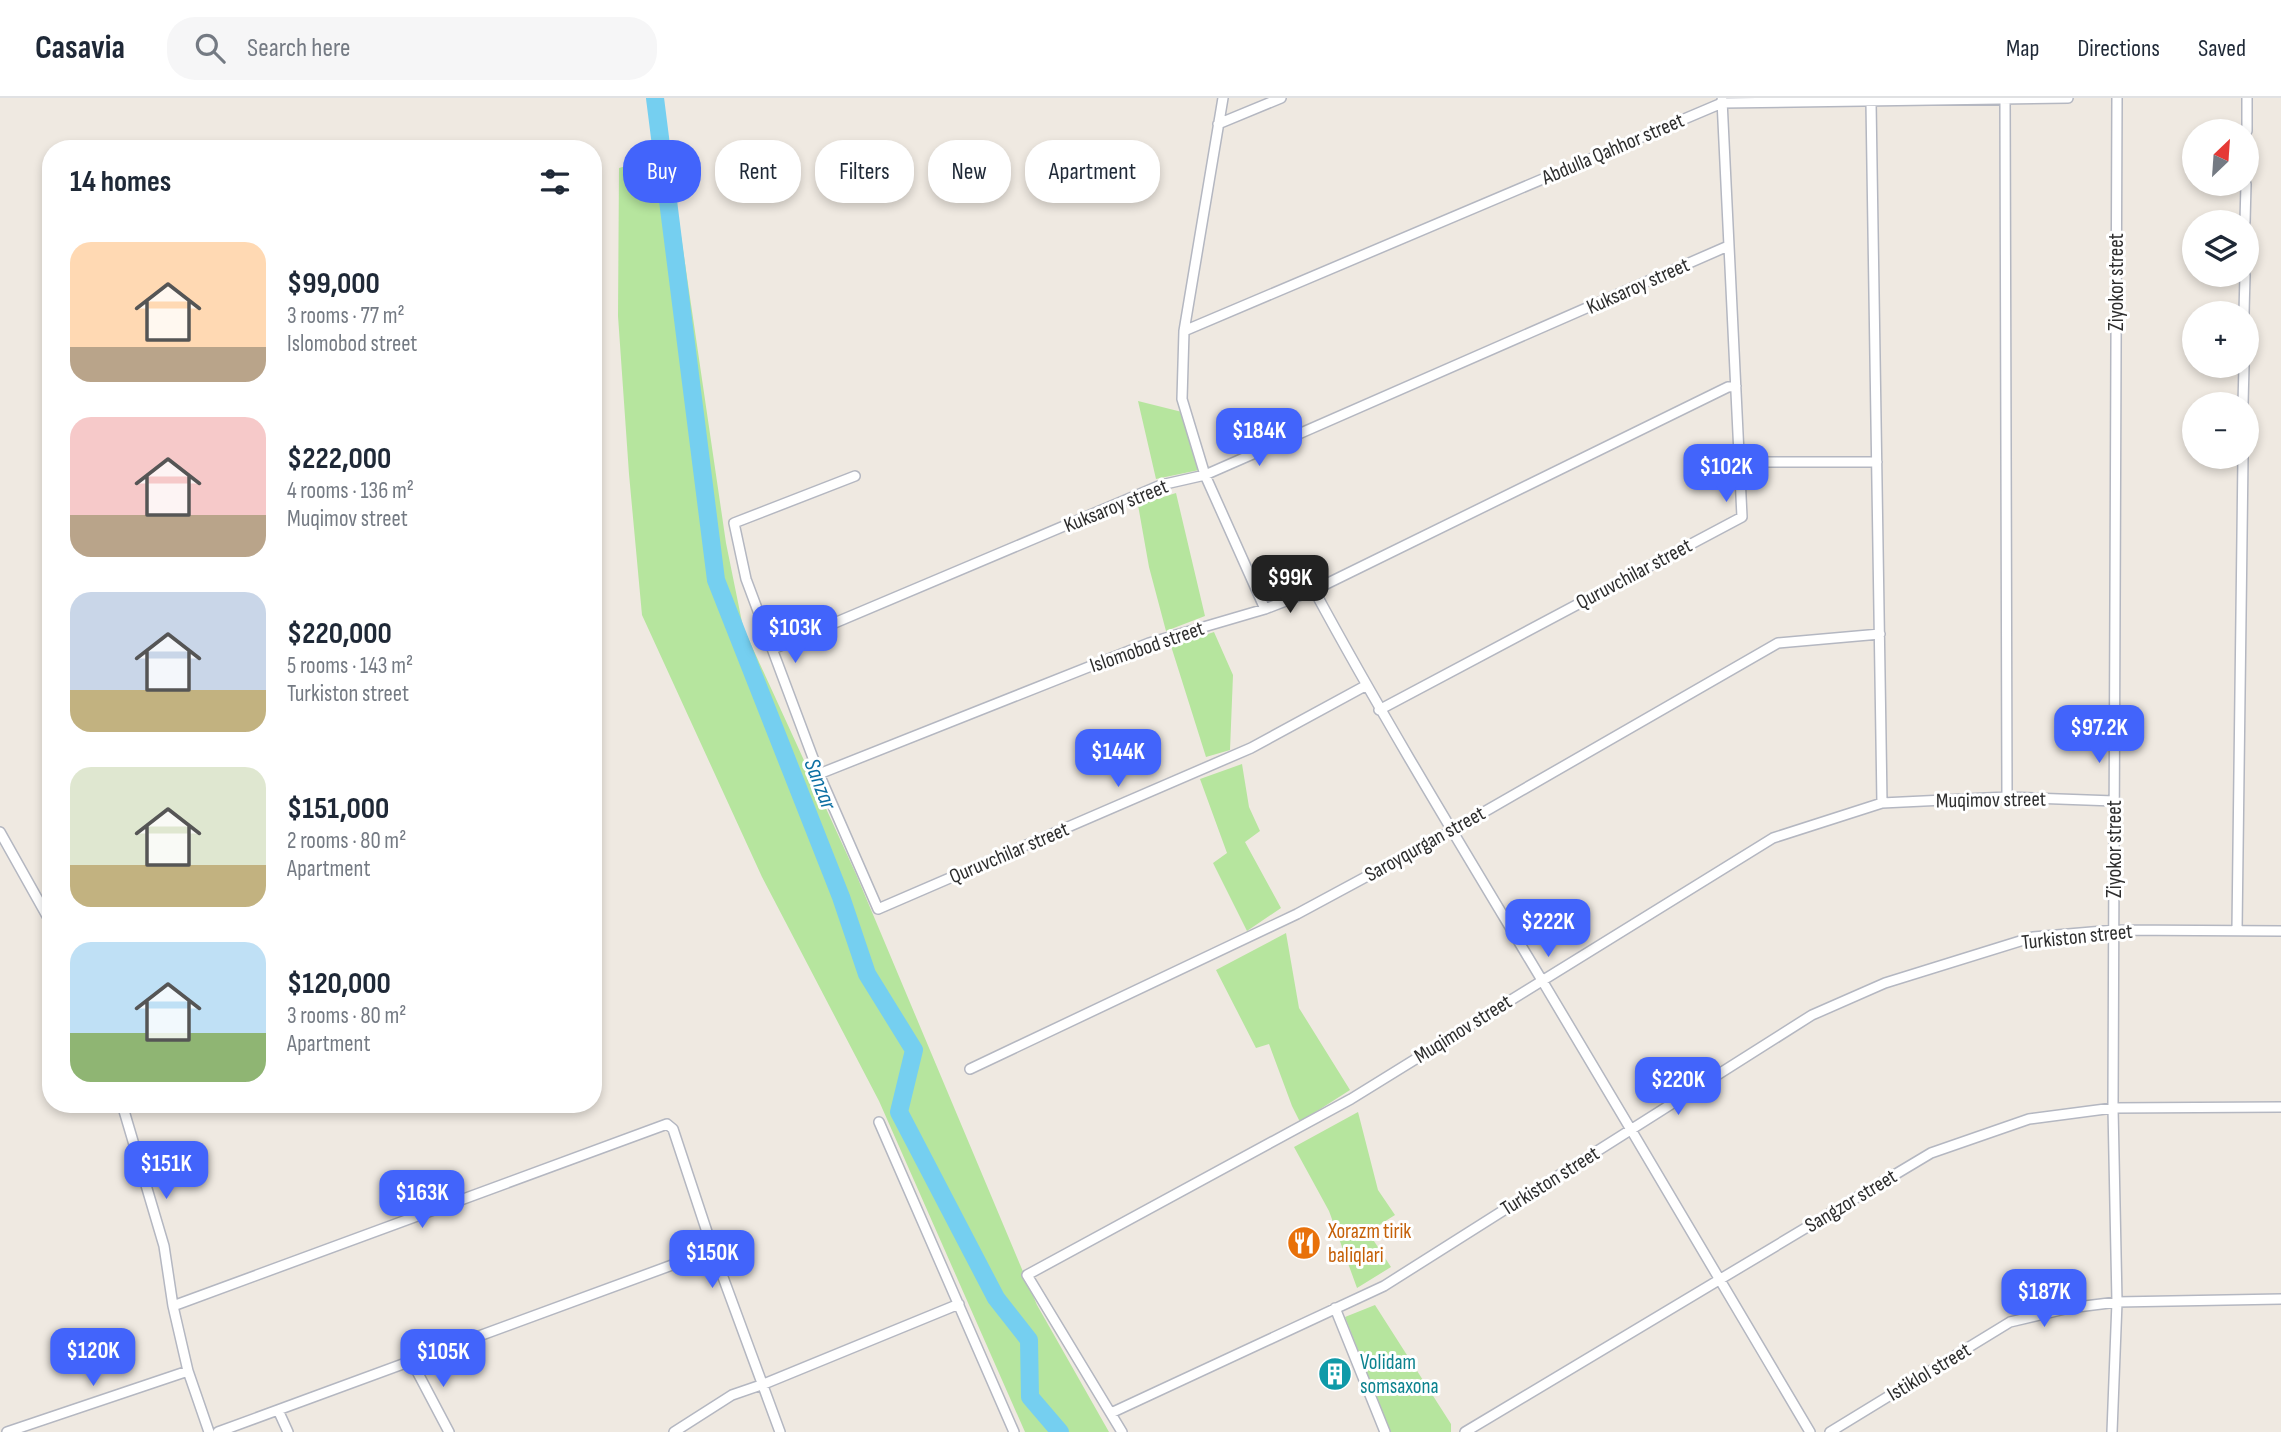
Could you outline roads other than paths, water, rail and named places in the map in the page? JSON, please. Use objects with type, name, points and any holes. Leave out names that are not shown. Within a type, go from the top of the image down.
[{"type":"street","points":[[1223,98],[1184,331],[1182,400],[1205,475],[1265,609]]},
{"type":"street","points":[[1218,124],[1281,98]]},
{"type":"street","name":"Abdulla Qahhor street","points":[[1184,331],[1722,101],[1871,102],[2068,98]]},
{"type":"street","name":"Ziyokor street","points":[[2112,1432],[2117,1302],[2113,1108],[2113,801],[2117,98]]},
{"type":"street","points":[[2246,119],[2247,98]]},
{"type":"street","points":[[2005,99],[2007,797]]},
{"type":"street","name":"Quruvchilar street","points":[[1379,710],[1742,517],[1722,101]]},
{"type":"street","points":[[1871,102],[1882,803]]},
{"type":"street","name":"Kuksaroy street","points":[[773,649],[1161,485],[1205,475],[1728,247]]},
{"type":"street","name":"Islomobod street","points":[[819,774],[1149,643],[1265,609],[1314,590],[1728,387],[1736,386]]},
{"type":"street","points":[[1739,462],[1877,461]]},
{"type":"street","points":[[2237,930],[2242,469]]},
{"type":"street","points":[[819,774],[746,579],[734,523],[855,476]]},
{"type":"street","points":[[1314,590],[1379,710],[1810,1432]]},
{"type":"street","name":"Saroyqurgan street","points":[[970,1069],[1297,914],[1451,831],[1778,643],[1880,634]]},
{"type":"street","name":"Quruvchilar street","points":[[819,774],[878,909],[1251,748],[1365,686]]},
{"type":"street","name":"Muqimov street","points":[[1111,1413],[1027,1275],[1351,1099],[1773,838],[1882,803],[2007,797],[2113,801]]},
{"type":"street","points":[[0,832],[42,907]]},
{"type":"street","name":"Turkiston street","points":[[1111,1413],[1384,1286],[1812,1015],[1885,983],[2033,937],[2115,930],[2281,931]]},
{"type":"street","name":"Sangzor street","points":[[1465,1432],[1931,1153],[2029,1119],[2113,1108],[2281,1107]]},
{"type":"street","points":[[125,1113],[164,1246],[173,1306],[188,1371],[209,1432]]},
{"type":"street","points":[[879,1122],[1014,1432]]},
{"type":"street","points":[[173,1306],[667,1124],[673,1129],[713,1250],[780,1432]]},
{"type":"street","points":[[218,1432],[713,1250]]},
{"type":"street","name":"Istiklol street","points":[[1830,1432],[2010,1322],[2069,1308],[2117,1302],[2281,1299]]},
{"type":"street","points":[[674,1432],[732,1395],[959,1304]]},
{"type":"street","points":[[1335,1308],[1385,1432]]},
{"type":"street","points":[[411,1360],[449,1432]]},
{"type":"street","points":[[7,1432],[188,1371]]},
{"type":"street","points":[[278,1410],[288,1432]]},
{"type":"street","points":[[1111,1413],[1122,1432]]},
{"type":"waterway","name":"Sanzar","points":[[655,98],[716,580],[841,897],[867,974],[914,1050],[899,1112],[996,1298],[1029,1340],[1030,1397],[1060,1432]]},
{"type":"place","name":"Xorazm tirik baliqlari","points":[[1304,1243]]},
{"type":"place","name":"Volidam somsaxona","points":[[1335,1374]]}]
